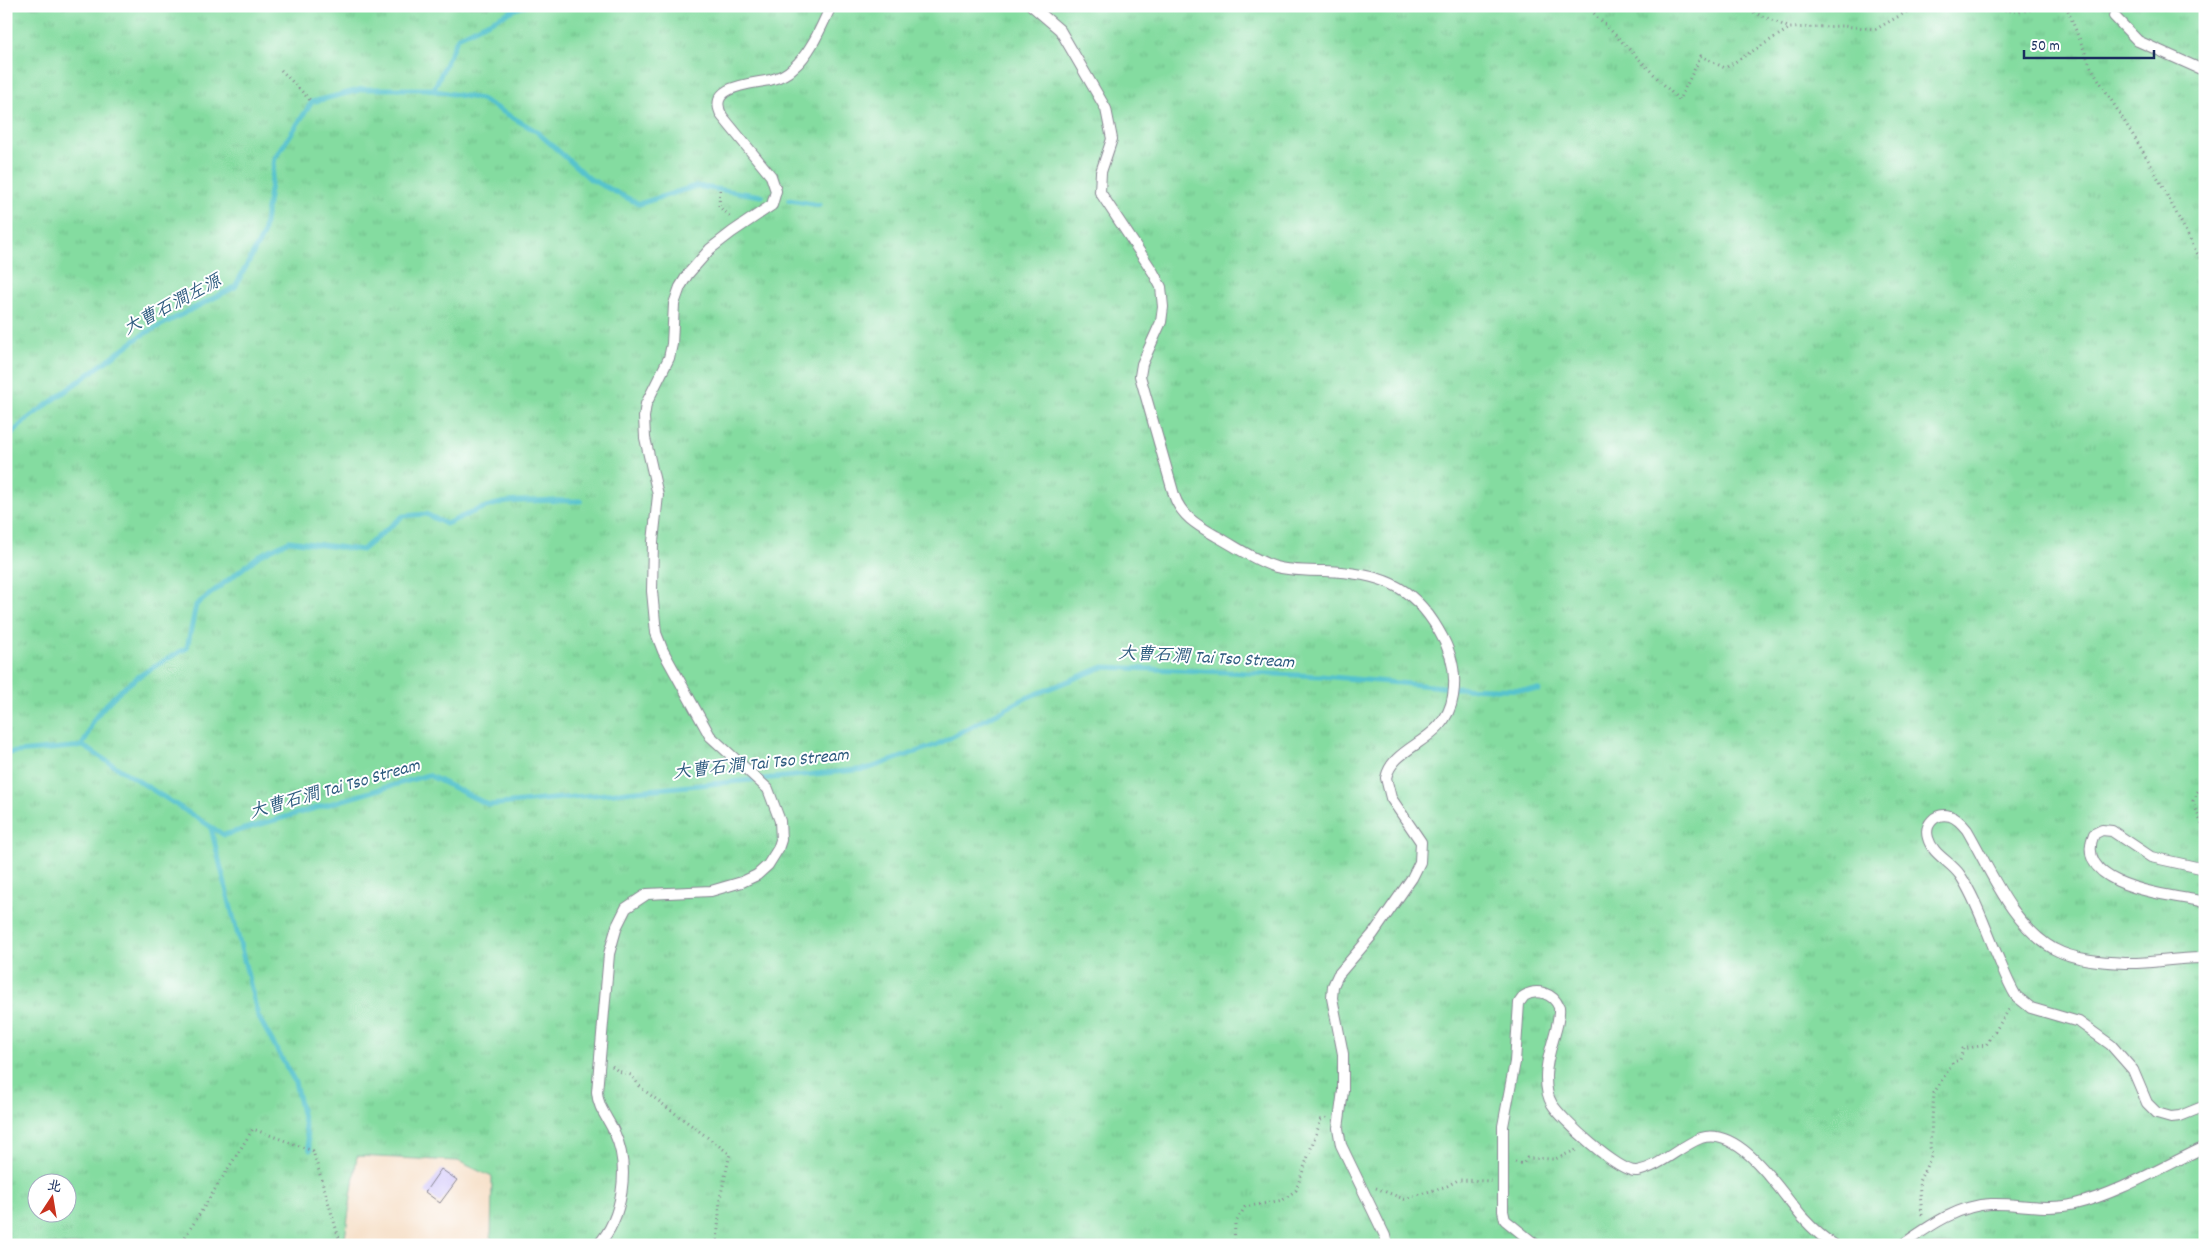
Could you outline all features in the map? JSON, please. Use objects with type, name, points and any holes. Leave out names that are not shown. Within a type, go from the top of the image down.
[{"type":"lane","points":[[598,1245],[610,1228],[617,1210],[622,1171],[617,1139],[597,1098],[609,954],[617,926],[626,908],[647,894],[711,891],[742,882],[763,870],[778,850],[781,826],[774,802],[764,785],[748,769],[717,744],[706,731],[663,651],[656,633],[653,609],[653,558],[658,495],[645,438],[644,417],[646,404],[669,358],[677,293],[688,274],[706,254],[742,225],[772,205],[775,196],[775,186],[762,162],[720,113],[721,98],[725,91],[733,87],[775,79],[794,68],[805,56],[831,6]]},
{"type":"lane","points":[[1032,6],[1060,30],[1106,110],[1111,124],[1112,139],[1101,172],[1100,192],[1154,272],[1161,287],[1163,307],[1161,322],[1142,364],[1140,376],[1171,486],[1180,509],[1188,518],[1203,528],[1276,567],[1292,570],[1356,573],[1396,585],[1413,598],[1430,617],[1443,638],[1451,659],[1454,682],[1449,712],[1432,734],[1394,762],[1386,778],[1391,798],[1421,842],[1420,862],[1393,906],[1338,975],[1333,986],[1333,1002],[1339,1024],[1343,1054],[1338,1128],[1341,1145],[1388,1245]]},
{"type":"lane","points":[[2114,16],[2138,41],[2205,71]]},
{"type":"lane","points":[[2205,958],[2187,957],[2126,963],[2080,957],[2056,950],[2036,937],[2011,908],[1968,830],[1962,824],[1950,816],[1941,816],[1933,819],[1927,831],[1931,846],[1955,868],[1967,886],[2016,996],[2031,1008],[2079,1022],[2111,1045],[2133,1070],[2147,1103],[2157,1113],[2164,1116],[2180,1116],[2205,1106]]},
{"type":"lane","points":[[2205,870],[2151,857],[2112,832],[2102,830],[2094,834],[2091,842],[2093,858],[2097,865],[2115,881],[2128,887],[2205,902]]},
{"type":"lane","points":[[1536,1245],[1505,1220],[1502,1181],[1504,1117],[1515,1062],[1518,1007],[1521,999],[1532,992],[1542,992],[1551,996],[1559,1007],[1546,1071],[1550,1098],[1560,1114],[1586,1139],[1618,1164],[1632,1171],[1647,1167],[1701,1138],[1711,1136],[1726,1141],[1757,1162],[1809,1225],[1834,1245]]},
{"type":"lane","points":[[1902,1245],[1920,1231],[1963,1210],[1989,1204],[2057,1207],[2088,1200],[2205,1147]]},
{"type":"path","points":[[1587,6],[1679,100],[1700,56],[1724,68],[1790,28]]},
{"type":"path","points":[[1740,6],[1790,28],[1843,26],[1876,29],[1917,6]]},
{"type":"path","points":[[1980,6],[2018,12],[2048,6]]},
{"type":"path","points":[[2066,6],[2091,67],[2150,163],[2205,268]]},
{"type":"path","points":[[281,70],[312,102]]},
{"type":"path","points":[[720,190],[719,208],[742,225]]},
{"type":"path","points":[[2205,778],[2193,801],[2205,833]]},
{"type":"path","points":[[1920,1231],[1923,1210],[1919,1181],[1932,1155],[1930,1147],[1934,1093],[1953,1062],[1960,1060],[1963,1049],[1986,1045],[2016,996]]},
{"type":"path","points":[[600,1052],[615,1069],[631,1075],[641,1088],[730,1154],[720,1198],[717,1245]]},
{"type":"path","points":[[1234,1245],[1235,1224],[1245,1207],[1283,1200],[1296,1190],[1321,1120],[1339,1113]]},
{"type":"path","points":[[180,1245],[253,1129],[312,1151],[341,1245]]},
{"type":"path","points":[[1502,1160],[1523,1164],[1527,1158],[1555,1159],[1576,1150],[1577,1142],[1586,1139]]},
{"type":"path","points":[[1359,1181],[1404,1199],[1447,1186],[1458,1180],[1502,1181]]},
{"type":"green space","points":[[6,6],[2205,6],[2205,1245],[491,1245],[492,1177],[458,1161],[357,1156],[344,1245],[6,1245]]},
{"type":"building","points":[[441,1169],[457,1180],[440,1203],[425,1192]]},
{"type":"waterway","name":"大曹石澗左源","points":[[6,439],[26,420],[142,335],[235,287],[263,235],[275,158],[312,102],[363,89],[434,89],[458,37],[525,6]]},
{"type":"waterway","points":[[430,90],[481,99],[536,131],[590,179],[639,204],[696,186],[762,196]]},
{"type":"waterway","points":[[789,200],[819,205]]},
{"type":"waterway","points":[[81,746],[95,718],[114,696],[136,678],[187,648],[196,605],[260,555],[289,541],[362,550],[403,516],[426,514],[446,524],[495,504],[532,501],[581,501]]},
{"type":"waterway","name":"大曹石澗 Tai Tso Stream","points":[[6,753],[83,746],[224,835],[428,775],[489,805],[867,769],[936,745],[1026,698],[1103,667],[1321,676],[1454,688],[1539,690]]},
{"type":"waterway","points":[[211,828],[258,1016],[295,1082],[310,1150]]}]
